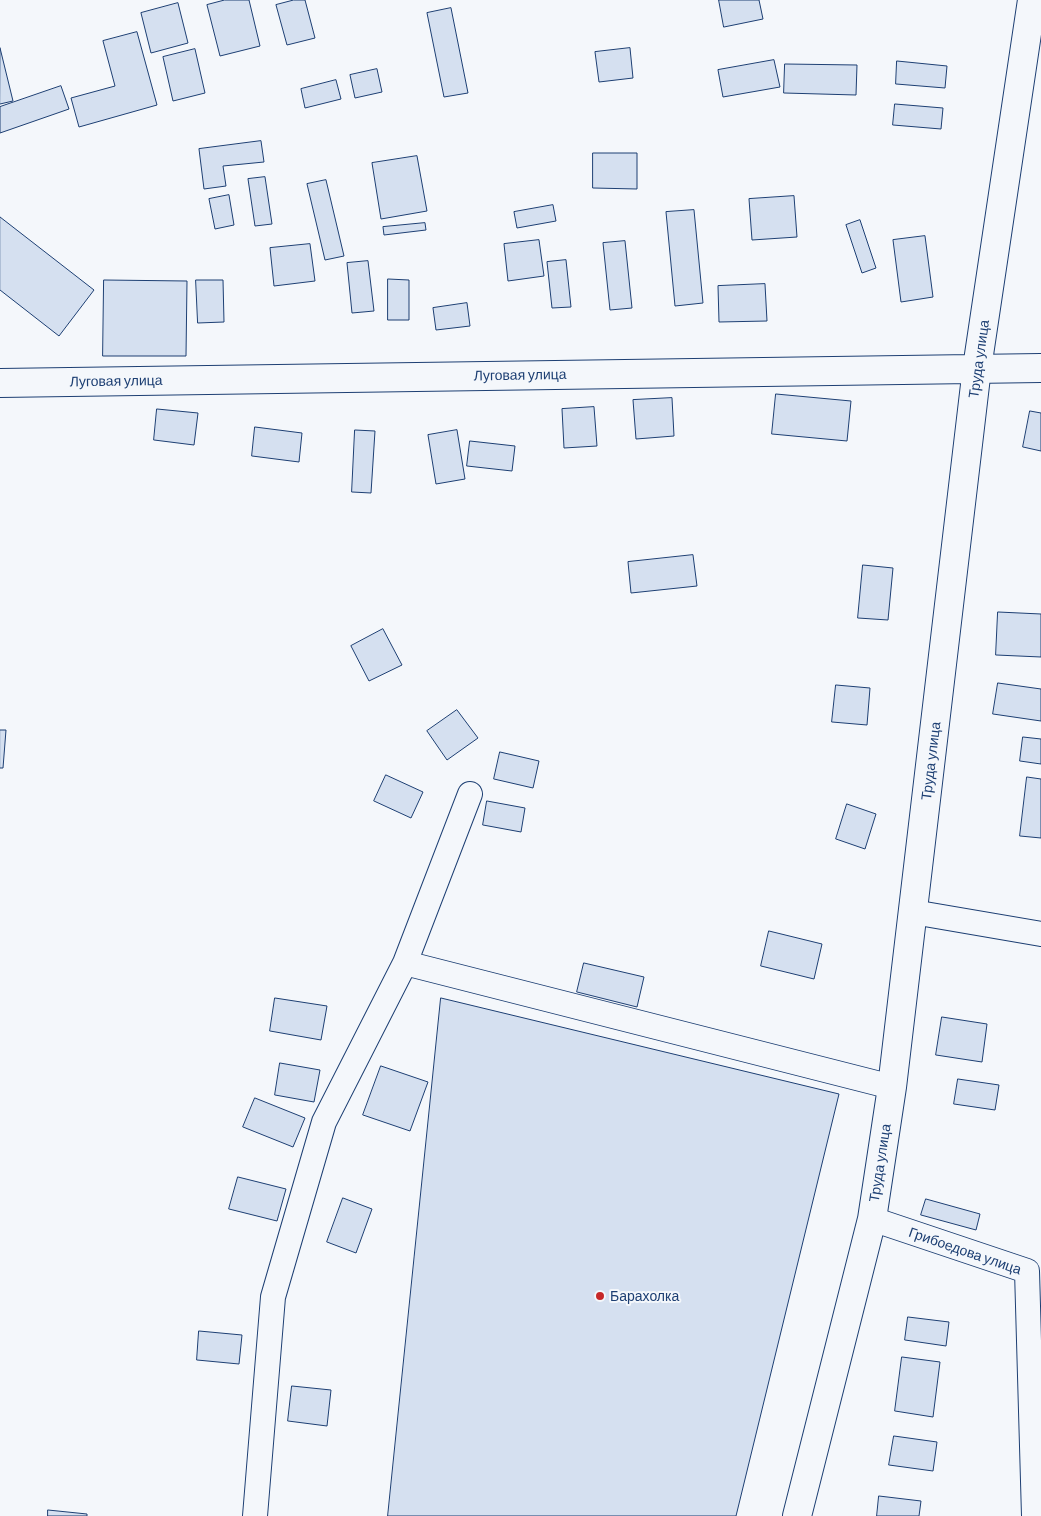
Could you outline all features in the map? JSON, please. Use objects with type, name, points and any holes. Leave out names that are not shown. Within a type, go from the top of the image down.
[{"type":"street","name":"Труда улица","points":[[797,1516],[872,1219],[892,1087],[977,368],[1032,0]]},
{"type":"street","name":"Луговая улица","points":[[0,383],[1041,368]]},
{"type":"street","points":[[255,1516],[273,1297],[324,1122],[405,963],[470,794]]},
{"type":"street","points":[[913,912],[1041,934]]},
{"type":"street","points":[[405,963],[892,1087]]},
{"type":"street","name":"Грибоедова улица","points":[[872,1219],[1027,1271],[1034,1516]]},
{"type":"building","points":[[225,0],[249,0],[260,46],[220,56],[207,5]]},
{"type":"building","points":[[294,0],[305,0],[315,38],[287,45],[276,5]]},
{"type":"building","points":[[719,0],[759,0],[763,19],[724,27]]},
{"type":"building","points":[[178,3],[188,43],[151,53],[141,13]]},
{"type":"building","points":[[451,8],[468,93],[444,97],[427,13]]},
{"type":"building","points":[[137,32],[157,105],[79,127],[71,98],[115,86],[103,41]]},
{"type":"building","points":[[0,48],[13,101],[0,104]]},
{"type":"building","points":[[630,48],[633,78],[599,82],[595,52]]},
{"type":"building","points":[[195,49],[205,93],[173,101],[163,57]]},
{"type":"building","points":[[774,60],[780,87],[723,97],[718,70]]},
{"type":"building","points":[[897,61],[947,66],[945,88],[896,84]]},
{"type":"building","points":[[785,64],[857,65],[856,95],[784,93]]},
{"type":"building","points":[[377,69],[382,92],[355,98],[350,75]]},
{"type":"building","points":[[336,80],[341,99],[305,108],[301,89]]},
{"type":"building","points":[[61,86],[69,109],[0,133],[0,107]]},
{"type":"building","points":[[895,104],[943,108],[941,129],[893,125]]},
{"type":"building","points":[[261,141],[264,162],[223,166],[226,186],[204,189],[199,149]]},
{"type":"building","points":[[593,153],[637,153],[637,189],[593,188]]},
{"type":"building","points":[[417,156],[427,211],[381,219],[372,163]]},
{"type":"building","points":[[265,177],[272,224],[255,226],[248,179]]},
{"type":"building","points":[[326,180],[344,256],[325,260],[307,184]]},
{"type":"building","points":[[229,195],[234,225],[215,229],[209,199]]},
{"type":"building","points":[[794,196],[797,237],[752,240],[749,199]]},
{"type":"building","points":[[553,205],[556,221],[517,228],[514,212]]},
{"type":"building","points":[[694,210],[703,303],[675,306],[666,212]]},
{"type":"building","points":[[0,217],[94,290],[59,336],[0,290]]},
{"type":"building","points":[[860,220],[876,268],[862,273],[846,225]]},
{"type":"building","points":[[425,223],[426,230],[384,235],[383,227]]},
{"type":"building","points":[[925,236],[933,297],[901,302],[893,240]]},
{"type":"building","points":[[539,240],[544,276],[508,281],[504,244]]},
{"type":"building","points":[[625,241],[632,308],[610,310],[603,243]]},
{"type":"building","points":[[310,244],[315,281],[274,286],[270,248]]},
{"type":"building","points":[[566,260],[571,307],[552,308],[547,262]]},
{"type":"building","points":[[368,261],[374,311],[352,313],[347,263]]},
{"type":"building","points":[[388,279],[409,280],[409,320],[388,320]]},
{"type":"building","points":[[104,280],[187,281],[186,356],[103,356]]},
{"type":"building","points":[[196,280],[223,280],[224,322],[198,323]]},
{"type":"building","points":[[765,284],[767,321],[719,322],[718,286]]},
{"type":"building","points":[[467,303],[470,326],[436,330],[433,308]]},
{"type":"building","points":[[776,394],[851,401],[847,441],[772,434]]},
{"type":"building","points":[[672,398],[674,436],[636,439],[633,400]]},
{"type":"building","points":[[594,407],[597,446],[564,448],[562,409]]},
{"type":"building","points":[[157,409],[198,413],[194,445],[154,440]]},
{"type":"building","points":[[1030,411],[1041,413],[1041,451],[1023,447]]},
{"type":"building","points":[[255,427],[302,433],[299,462],[252,456]]},
{"type":"building","points":[[355,430],[375,431],[371,493],[352,492]]},
{"type":"building","points":[[457,430],[465,479],[436,484],[428,435]]},
{"type":"building","points":[[470,441],[515,446],[512,471],[467,466]]},
{"type":"building","points":[[693,555],[697,586],[631,593],[628,562]]},
{"type":"building","points":[[863,565],[893,568],[888,620],[858,618]]},
{"type":"building","points":[[998,612],[1041,614],[1041,657],[996,655]]},
{"type":"building","points":[[383,629],[402,665],[369,681],[351,646]]},
{"type":"building","points":[[998,683],[1041,689],[1041,721],[993,714]]},
{"type":"building","points":[[836,685],[870,688],[867,725],[832,722]]},
{"type":"building","points":[[457,710],[478,738],[447,760],[427,731]]},
{"type":"building","points":[[0,730],[6,730],[3,768],[0,768]]},
{"type":"building","points":[[1023,737],[1041,739],[1041,764],[1020,761]]},
{"type":"building","points":[[500,752],[539,761],[533,788],[494,779]]},
{"type":"building","points":[[386,775],[423,792],[411,818],[374,801]]},
{"type":"building","points":[[1027,777],[1041,779],[1041,838],[1020,836]]},
{"type":"building","points":[[487,801],[525,808],[521,832],[483,825]]},
{"type":"building","points":[[847,804],[876,814],[865,849],[836,839]]},
{"type":"building","points":[[769,931],[822,944],[814,979],[761,966]]},
{"type":"building","points":[[584,963],[644,977],[637,1007],[577,992]]},
{"type":"building","points":[[275,998],[327,1006],[321,1040],[270,1031]]},
{"type":"building","name":"Барахолка","points":[[441,998],[839,1094],[736,1516],[388,1516]]},
{"type":"building","points":[[942,1017],[987,1024],[982,1062],[936,1055]]},
{"type":"building","points":[[280,1063],[320,1070],[314,1102],[275,1095]]},
{"type":"building","points":[[381,1066],[428,1082],[410,1131],[363,1115]]},
{"type":"building","points":[[958,1079],[999,1085],[995,1110],[954,1104]]},
{"type":"building","points":[[255,1098],[305,1118],[293,1147],[243,1127]]},
{"type":"building","points":[[238,1177],[286,1189],[277,1221],[229,1209]]},
{"type":"building","points":[[343,1198],[372,1209],[356,1253],[327,1242]]},
{"type":"building","points":[[926,1199],[980,1214],[976,1230],[921,1215]]},
{"type":"building","points":[[908,1317],[949,1322],[946,1346],[905,1340]]},
{"type":"building","points":[[199,1331],[242,1335],[239,1364],[197,1360]]},
{"type":"building","points":[[902,1357],[940,1362],[933,1417],[895,1411]]},
{"type":"building","points":[[292,1386],[331,1390],[327,1426],[288,1421]]},
{"type":"building","points":[[894,1436],[937,1442],[933,1471],[889,1465]]},
{"type":"building","points":[[879,1496],[921,1501],[919,1516],[877,1516]]},
{"type":"building","points":[[48,1510],[87,1514],[87,1516],[48,1516]]},
{"type":"place","name":"Барахолка","points":[[600,1296]]}]
